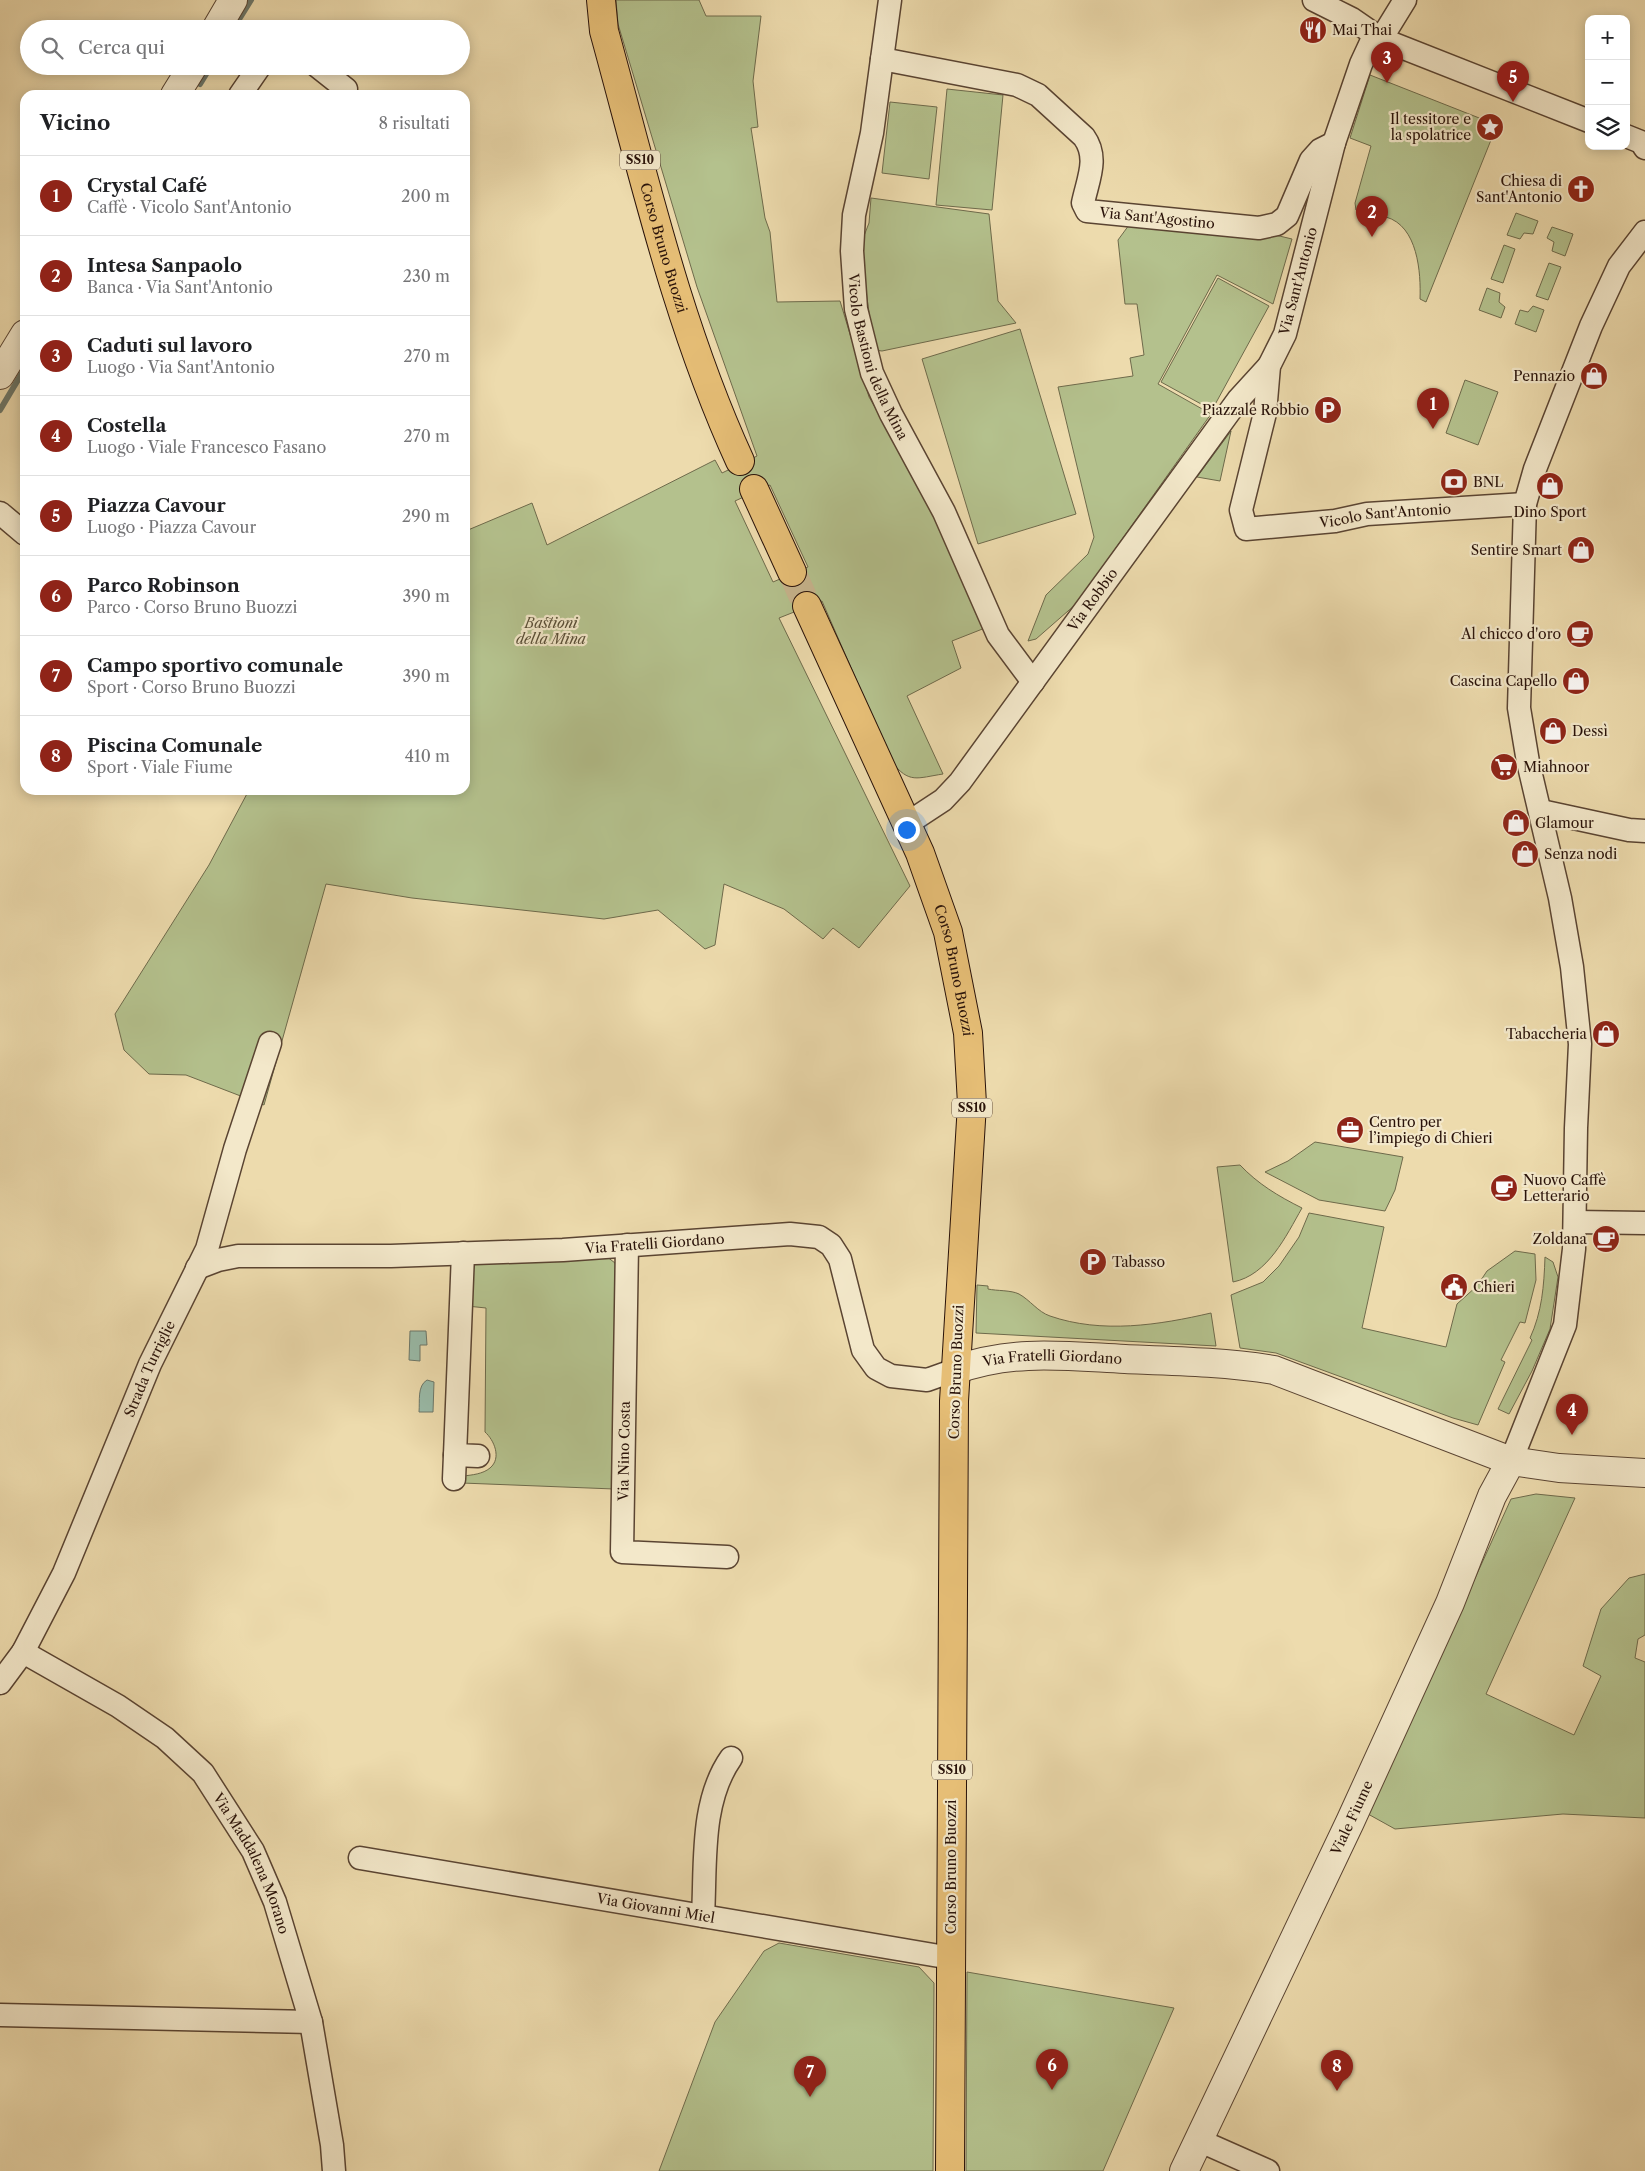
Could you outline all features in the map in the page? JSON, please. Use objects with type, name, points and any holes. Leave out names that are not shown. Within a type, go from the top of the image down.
[{"type":"main road","name":"Corso Bruno Buozzi","points":[[601,0],[604,31],[684,319],[722,421],[740,461]]},
{"type":"main road","points":[[754,489],[792,572]]},
{"type":"main road","name":"Corso Bruno Buozzi","points":[[807,606],[908,823],[948,932],[968,1034],[972,1104],[955,1370],[950,2171]]},
{"type":"street","points":[[221,20],[233,0]]},
{"type":"street","name":"Vicolo Bastioni della Mina","points":[[890,0],[872,133],[854,215],[852,251],[856,308],[872,373],[890,414],[944,512],[998,635],[1033,682]]},
{"type":"street","points":[[1314,0],[1352,19],[1378,38],[1585,120]]},
{"type":"street","name":"Via Sant'Antonio","points":[[1246,529],[1241,510],[1265,413],[1269,366],[1285,334],[1334,143],[1361,64],[1405,0]]},
{"type":"street","name":"Via Sant'Agostino","points":[[882,59],[1017,85],[1038,95],[1090,144],[1093,156],[1083,203],[1087,211],[1259,228],[1277,224],[1287,216],[1311,160],[1320,150],[1334,143]]},
{"type":"street","points":[[178,90],[187,75]]},
{"type":"street","points":[[243,90],[254,75]]},
{"type":"street","points":[[328,75],[346,89]]},
{"type":"street","points":[[1630,138],[1641,142],[1645,148]]},
{"type":"street","points":[[1511,1461],[1566,1325],[1572,1283],[1580,1044],[1572,967],[1562,908],[1541,811],[1528,762],[1519,708],[1525,504],[1535,469],[1591,326],[1619,266],[1645,232]]},
{"type":"street","points":[[0,375],[20,342]]},
{"type":"street","name":"Via Robbio","points":[[908,823],[943,800],[954,788],[1238,400],[1269,366]]},
{"type":"street","name":"Vicolo Sant'Antonio","points":[[1246,529],[1335,521],[1367,514],[1525,504]]},
{"type":"street","points":[[0,513],[20,530]]},
{"type":"street","points":[[1541,811],[1629,830],[1645,831]]},
{"type":"street","name":"Strada Turriglie","points":[[0,1683],[23,1652],[64,1574],[150,1364],[207,1248],[235,1149],[270,1042]]},
{"type":"street","points":[[1575,1222],[1645,1223]]},
{"type":"street","name":"Via Fratelli Giordano","points":[[197,1268],[218,1260],[238,1256],[391,1256],[627,1245],[790,1234],[820,1237],[831,1245],[840,1259],[863,1350],[876,1368],[890,1376],[927,1380],[982,1360],[1029,1354],[1230,1363],[1274,1370],[1511,1461],[1559,1468],[1645,1472]]},
{"type":"street","name":"Via Nino Costa","points":[[627,1245],[622,1552],[726,1557]]},
{"type":"street","points":[[454,1480],[463,1253]]},
{"type":"street","points":[[455,1455],[478,1456]]},
{"type":"street","name":"Viale Fiume","points":[[1184,2171],[1354,1813],[1450,1603],[1492,1496],[1511,1461]]},
{"type":"street","name":"Via Maddalena Morano","points":[[23,1652],[118,1706],[164,1738],[203,1773],[253,1851],[275,1902],[311,2022],[332,2145],[334,2171]]},
{"type":"street","points":[[703,1916],[710,1806],[720,1773],[732,1758]]},
{"type":"street","name":"Via Giovanni Miel","points":[[360,1858],[951,1958]]},
{"type":"street","points":[[0,2015],[311,2022]]},
{"type":"street","points":[[1198,2140],[1268,2171]]},
{"type":"green space","name":"Bastioni della Mina","points":[[616,0],[699,0],[706,16],[761,16],[753,81],[758,127],[751,128],[765,218],[770,232],[777,302],[840,301],[869,397],[922,488],[985,628],[952,641],[961,668],[907,696],[943,774],[914,778],[903,774],[892,762],[822,601],[779,618],[910,886],[859,948],[833,928],[823,939],[784,909],[724,884],[715,945],[705,949],[658,910],[604,919],[412,898],[326,884],[264,1105],[186,1075],[149,1074],[124,1050],[115,1014],[209,865],[246,795],[470,795],[470,529],[532,503],[547,545],[715,460],[722,473],[757,456],[697,287],[618,24]],"holes":[[[770,485],[808,567],[773,582],[735,501]]]},
{"type":"green space","points":[[1370,75],[1497,125],[1426,302],[1420,299],[1418,264],[1411,240],[1405,230],[1397,222],[1386,217],[1366,215],[1356,210],[1355,203],[1371,146],[1350,138]]},
{"type":"green space","points":[[947,89],[1003,95],[992,210],[936,205]]},
{"type":"green space","points":[[890,102],[937,107],[929,179],[882,173]]},
{"type":"green space","points":[[871,198],[989,214],[998,301],[1016,323],[882,351],[874,350],[860,246],[869,223]]},
{"type":"green space","points":[[1516,213],[1538,221],[1533,234],[1524,233],[1520,239],[1507,235]]},
{"type":"green space","points":[[1129,225],[1267,233],[1292,239],[1273,304],[1217,275],[1158,384],[1211,414],[1076,604],[1036,639],[1028,641],[1046,595],[1088,554],[1094,537],[1058,387],[1133,376],[1130,358],[1144,355],[1137,304],[1125,304],[1118,240]]},
{"type":"green space","points":[[1552,227],[1573,234],[1565,256],[1552,251],[1554,242],[1547,238]]},
{"type":"green space","points":[[1504,245],[1515,249],[1503,283],[1491,279]]},
{"type":"green space","points":[[1549,263],[1561,267],[1548,300],[1536,296]]},
{"type":"green space","points":[[1218,278],[1269,306],[1212,410],[1161,382]]},
{"type":"green space","points":[[1487,288],[1500,293],[1499,302],[1505,307],[1501,318],[1479,310]]},
{"type":"green space","points":[[1533,306],[1544,310],[1536,332],[1515,324],[1520,310],[1528,312]]},
{"type":"green space","points":[[1020,329],[1076,514],[978,544],[922,359]]},
{"type":"green space","points":[[1465,380],[1498,392],[1478,445],[1446,433]]},
{"type":"green space","points":[[1231,431],[1220,481],[1197,477]]},
{"type":"green space","points":[[1315,1142],[1403,1157],[1395,1190],[1385,1211],[1319,1200],[1265,1172],[1288,1161]]},
{"type":"green space","points":[[1240,1165],[1269,1189],[1302,1208],[1275,1253],[1266,1263],[1245,1278],[1233,1282],[1217,1167]]},
{"type":"green space","points":[[1309,1213],[1384,1227],[1362,1328],[1446,1347],[1457,1304],[1477,1286],[1487,1271],[1515,1251],[1535,1254],[1536,1280],[1525,1323],[1520,1322],[1501,1360],[1505,1362],[1478,1425],[1453,1418],[1276,1353],[1240,1348],[1231,1295],[1263,1282],[1279,1266],[1299,1237]]},
{"type":"green space","points":[[606,1256],[615,1263],[617,1270],[614,1489],[462,1483],[463,1476],[474,1475],[487,1470],[494,1464],[496,1459],[494,1444],[485,1432],[486,1308],[467,1306],[469,1263]]},
{"type":"green space","points":[[1545,1257],[1553,1262],[1558,1277],[1550,1329],[1532,1371],[1509,1414],[1498,1409],[1532,1340],[1530,1338],[1542,1299]]},
{"type":"green space","points":[[977,1285],[988,1286],[988,1289],[1016,1293],[1050,1316],[1090,1325],[1130,1326],[1151,1324],[1211,1313],[1216,1346],[976,1333]]},
{"type":"green space","points":[[1536,1494],[1575,1498],[1486,1694],[1574,1735],[1601,1676],[1583,1666],[1601,1609],[1629,1578],[1645,1574],[1645,1635],[1638,1639],[1635,1658],[1645,1662],[1645,1818],[1563,1814],[1395,1829],[1368,1814],[1511,1499]]},
{"type":"green space","points":[[779,1943],[919,1967],[934,1983],[933,2171],[659,2171],[715,2022],[764,1951]]},
{"type":"green space","points":[[967,1972],[1174,2008],[1103,2171],[966,2171]]},
{"type":"shaded area","points":[[410,1331],[426,1331],[427,1345],[420,1345],[420,1361],[409,1360]]},
{"type":"shaded area","points":[[427,1380],[434,1382],[433,1412],[419,1412],[420,1390]]},
{"type":"waterway","points":[[239,20],[251,0]]},
{"type":"waterway","points":[[200,84],[206,75]]},
{"type":"waterway","points":[[0,410],[20,376]]},
{"type":"tunnel","points":[[792,572],[807,606]]},
{"type":"place","name":"Mai Thai","points":[[1313,30]]},
{"type":"place","name":"Caduti sul lavoro","points":[[1387,83]]},
{"type":"place","name":"Piazza Cavour","points":[[1513,102]]},
{"type":"place","name":"Il tessitore e la spolatrice","points":[[1490,127]]},
{"type":"place","name":"Chiesa di Sant'Antonio","points":[[1581,189]]},
{"type":"place","name":"Intesa Sanpaolo","points":[[1372,237]]},
{"type":"place","name":"Pennazio","points":[[1594,376]]},
{"type":"place","name":"Piazzale Robbio","points":[[1328,410]]},
{"type":"place","name":"Crystal Café","points":[[1433,429]]},
{"type":"place","name":"BNL","points":[[1454,482]]},
{"type":"place","name":"Dino Sport","points":[[1550,486]]},
{"type":"place","name":"Sentire Smart","points":[[1581,550]]},
{"type":"place","name":"Al chicco d'oro","points":[[1580,634]]},
{"type":"place","name":"Cascina Capello","points":[[1576,681]]},
{"type":"place","name":"Dessì","points":[[1553,731]]},
{"type":"place","name":"Miahnoor","points":[[1504,767]]},
{"type":"place","name":"Glamour","points":[[1516,823]]},
{"type":"place","name":"Senza nodi","points":[[1525,854]]},
{"type":"place","name":"Tabaccheria","points":[[1606,1034]]},
{"type":"place","name":"Centro per l’impiego di Chieri","points":[[1350,1130]]},
{"type":"place","name":"Nuovo Caffè Letterario","points":[[1504,1188]]},
{"type":"place","name":"Zoldana","points":[[1606,1239]]},
{"type":"place","name":"Tabasso","points":[[1093,1262]]},
{"type":"place","name":"Chieri","points":[[1454,1287]]},
{"type":"place","name":"Costella","points":[[1572,1435]]},
{"type":"place","name":"Parco Robinson","points":[[1052,2090]]},
{"type":"place","name":"Piscina Comunale","points":[[1337,2091]]},
{"type":"place","name":"Campo sportivo comunale","points":[[810,2097]]}]
